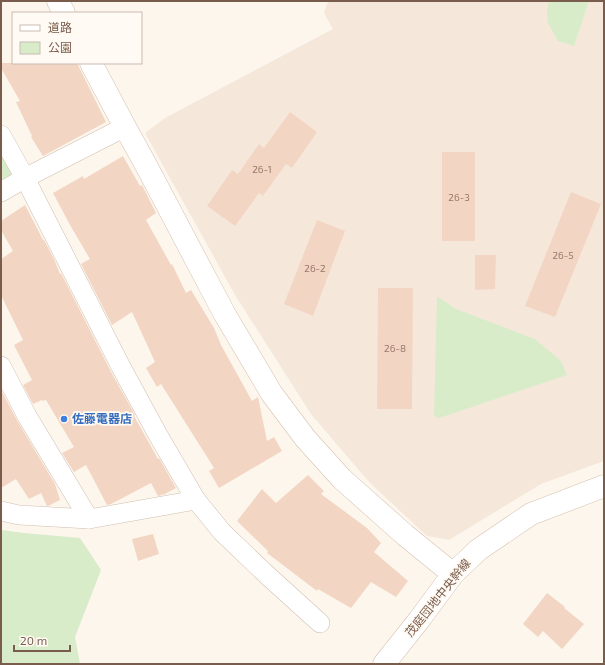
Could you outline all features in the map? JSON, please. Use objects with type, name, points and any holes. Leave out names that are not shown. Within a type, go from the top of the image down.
[{"type":"street","points":[[58,1],[64,12]]},
{"type":"street","points":[[92,64],[224,313],[272,394],[305,438],[342,479],[405,535],[453,574]]},
{"type":"street","points":[[1,192],[25,178],[125,127]]},
{"type":"street","points":[[1,135],[25,178],[120,365],[158,435],[196,500],[222,532],[320,623]]},
{"type":"street","points":[[1,366],[27,416],[89,519]]},
{"type":"street","name":"茂庭団地中央幹線","points":[[384,664],[453,574],[478,550],[531,514],[604,486]]},
{"type":"street","points":[[1,511],[19,515],[89,519],[196,500]]},
{"type":"shaded area","points":[[328,1],[604,1],[604,461],[541,484],[449,540],[427,536],[369,482],[311,414],[235,295],[145,133],[165,118],[333,29],[324,13]]},
{"type":"green space","points":[[549,1],[589,1],[574,46],[558,41],[548,23],[547,11]]},
{"type":"green space","points":[[1,135],[25,178],[1,193]]},
{"type":"green space","points":[[437,296],[456,309],[535,339],[561,361],[567,375],[439,418],[434,416]]},
{"type":"green space","points":[[1,530],[80,538],[101,570],[75,637],[80,664],[1,664]]},
{"type":"building","points":[[1,63],[77,64],[106,122],[43,156],[31,137],[32,136],[16,102],[20,101],[1,68]]},
{"type":"building","points":[[290,112],[317,132],[292,168],[286,164],[263,196],[259,193],[235,226],[207,206],[232,170],[238,174],[259,144],[264,148]]},
{"type":"building","points":[[442,152],[475,152],[475,241],[442,241]]},
{"type":"building","points":[[123,156],[140,186],[142,185],[156,213],[146,220],[171,265],[172,264],[186,293],[191,290],[214,328],[221,345],[252,401],[258,397],[267,441],[274,437],[282,451],[219,488],[209,471],[214,468],[161,384],[157,387],[146,368],[155,362],[132,312],[112,325],[81,264],[90,259],[53,193],[83,176],[84,179]]},
{"type":"building","points":[[571,192],[601,204],[555,317],[525,306]]},
{"type":"building","points":[[25,205],[110,370],[135,415],[134,416],[176,488],[165,494],[158,496],[151,483],[107,505],[86,465],[74,472],[62,453],[74,447],[46,400],[33,404],[23,385],[32,380],[14,345],[23,340],[1,295],[1,259],[13,251],[1,230],[1,221]]},
{"type":"building","points":[[317,220],[345,231],[313,316],[284,304]]},
{"type":"building","points":[[475,255],[496,255],[495,289],[475,290]]},
{"type":"building","points":[[378,288],[413,288],[412,409],[377,409]]},
{"type":"building","points":[[1,390],[55,484],[60,500],[48,506],[41,493],[29,499],[16,479],[1,488]]},
{"type":"building","points":[[308,475],[324,491],[321,494],[367,528],[381,543],[374,552],[408,581],[396,597],[371,582],[351,608],[318,589],[317,591],[267,553],[268,551],[237,521],[262,489],[276,503]]},
{"type":"building","points":[[153,534],[159,554],[138,561],[132,539]]},
{"type":"building","points":[[547,593],[584,624],[562,649],[543,631],[538,637],[523,624]]},
{"type":"place","name":"佐藤電器店","points":[[64,419]]}]
